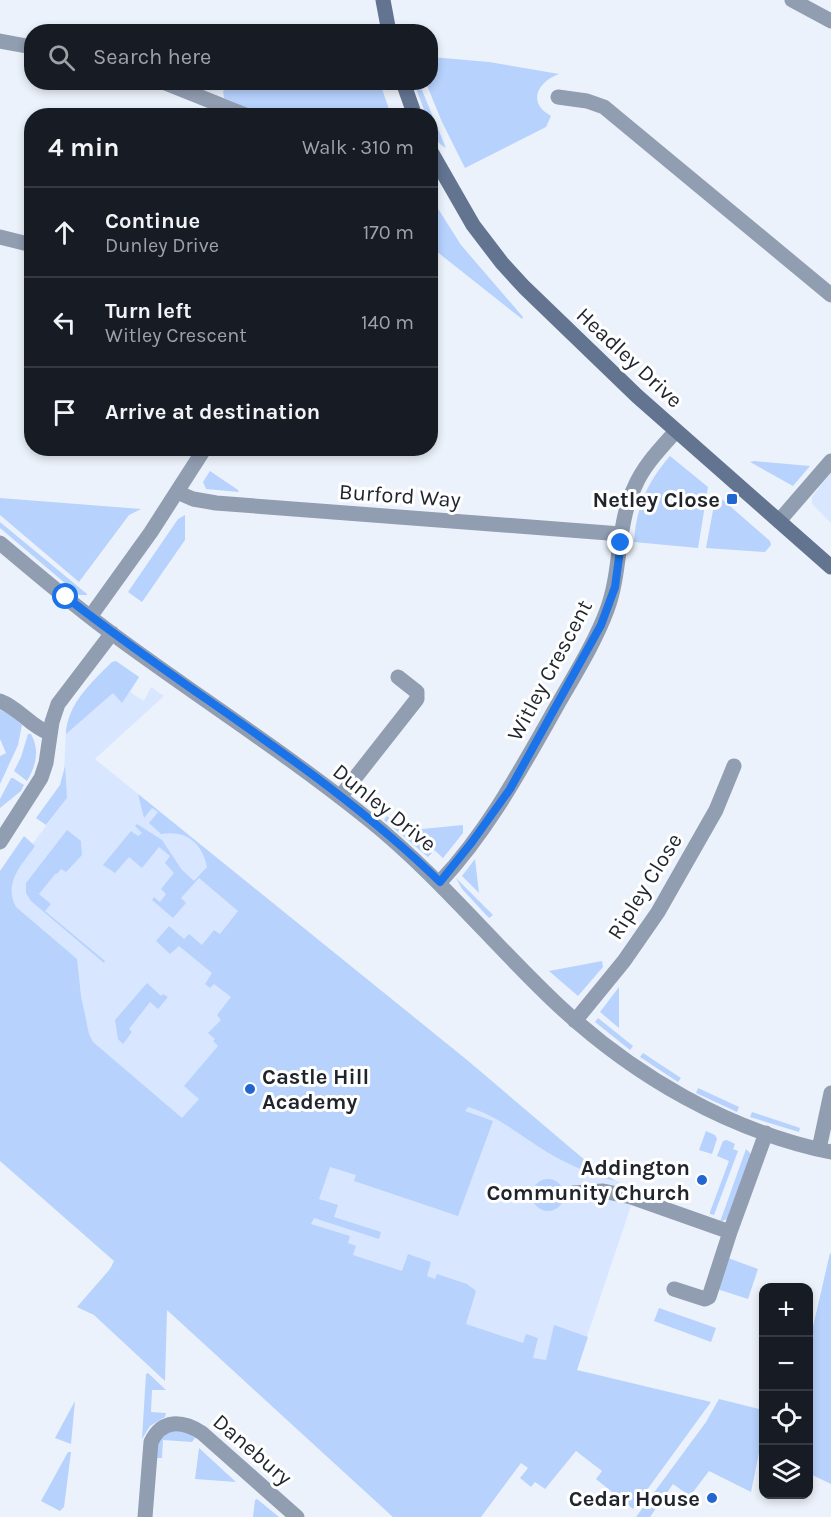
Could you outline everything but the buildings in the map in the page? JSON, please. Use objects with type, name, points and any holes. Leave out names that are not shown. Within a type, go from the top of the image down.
[{"type":"street","points":[[383,0],[388,24]]},
{"type":"street","points":[[792,0],[831,21]]},
{"type":"street","points":[[0,41],[24,46]]},
{"type":"street","points":[[183,90],[228,108]]},
{"type":"street","points":[[406,90],[412,108]]},
{"type":"street","points":[[558,98],[587,101],[604,107],[831,295]]},
{"type":"street","name":"Headley Drive","points":[[438,168],[465,212],[502,263],[567,329],[676,431],[831,567]]},
{"type":"street","points":[[0,237],[24,243]]},
{"type":"street","name":"Witley Crescent","points":[[440,882],[510,789],[601,625],[615,587],[621,534],[634,487],[649,463],[676,431]]},
{"type":"street","points":[[90,617],[200,456]]},
{"type":"street","points":[[779,521],[831,461]]},
{"type":"street","name":"Burford Way","points":[[177,492],[193,499],[210,502],[621,534]]},
{"type":"street","name":"Dunley Drive","points":[[0,543],[90,617],[206,699],[391,837],[440,882],[575,1021],[612,1050],[667,1088],[720,1115],[766,1133],[825,1150]]},
{"type":"street","points":[[0,842],[41,778],[46,763],[55,710],[61,697],[112,633]]},
{"type":"street","points":[[340,797],[417,699],[417,692],[398,677]]},
{"type":"street","points":[[0,701],[10,705],[41,730],[50,733]]},
{"type":"street","name":"Ripley Close","points":[[575,1021],[643,935],[664,902],[716,810],[734,766]]},
{"type":"street","points":[[825,1150],[831,1094]]},
{"type":"street","points":[[674,1289],[705,1299],[709,1297],[766,1133]]},
{"type":"street","points":[[573,1193],[603,1191],[631,1197],[730,1232]]},
{"type":"street","name":"Danebury","points":[[145,1517],[151,1442],[163,1428],[177,1423],[188,1425],[202,1433],[297,1517]]},
{"type":"shaded area","points":[[438,58],[489,62],[559,74],[545,82],[538,93],[539,105],[551,116],[546,127],[465,168],[429,90],[438,90]]},
{"type":"shaded area","points":[[382,90],[389,108],[248,108],[224,98],[223,91]]},
{"type":"shaded area","points":[[417,90],[422,90],[429,108],[423,108]]},
{"type":"shaded area","points":[[438,129],[446,148],[438,142]]},
{"type":"shaded area","points":[[438,209],[461,245],[523,317],[522,319],[438,253]]},
{"type":"shaded area","points":[[670,456],[708,487],[698,548],[634,542],[637,517],[644,495],[655,475]]},
{"type":"shaded area","points":[[750,462],[810,466],[793,486]]},
{"type":"shaded area","points":[[210,471],[239,492],[206,489],[203,482]]},
{"type":"shaded area","points":[[831,472],[831,523],[812,504],[812,497]]},
{"type":"shaded area","points":[[716,494],[770,541],[771,545],[765,552],[706,548]]},
{"type":"shaded area","points":[[0,498],[141,509],[129,515],[79,582],[0,515]]},
{"type":"shaded area","points":[[185,515],[185,540],[142,602],[128,592],[178,519]]},
{"type":"shaded area","points":[[0,522],[87,595],[79,595],[0,528]]},
{"type":"shaded area","points":[[116,661],[139,677],[122,703],[113,693],[66,734],[71,713],[82,694],[112,662]]},
{"type":"shaded area","name":"Castle Hill Academy","points":[[131,672],[139,677],[130,692],[144,701],[151,687],[164,696],[95,759],[467,1060],[591,1165],[607,1176],[634,1189],[631,1206],[576,1369],[393,1517],[116,1263],[0,905],[0,887],[67,798],[64,774],[66,728]]},
{"type":"shaded area","points":[[0,710],[22,725],[18,745],[0,784],[0,756],[6,753],[0,739]]},
{"type":"shaded area","points":[[28,734],[31,734],[34,740],[36,752],[35,764],[27,781],[14,771]]},
{"type":"shaded area","points":[[65,766],[67,798],[46,825],[36,818],[60,785]]},
{"type":"shaded area","points":[[11,778],[24,785],[21,791],[0,808],[0,799]]},
{"type":"shaded area","name":"Castle Hill Academy","points":[[138,794],[467,1060],[581,1157],[615,1181],[566,1163],[497,1119],[468,1107],[465,1111],[493,1121],[458,1216],[354,1181],[356,1175],[330,1167],[319,1199],[338,1205],[334,1217],[381,1232],[379,1239],[314,1218],[311,1224],[350,1236],[348,1243],[356,1246],[353,1255],[402,1271],[408,1254],[431,1262],[427,1276],[435,1279],[437,1274],[467,1284],[476,1291],[466,1324],[523,1343],[526,1334],[538,1338],[533,1358],[546,1360],[554,1325],[588,1337],[577,1370],[711,1402],[633,1509],[596,1479],[602,1471],[576,1451],[545,1489],[535,1482],[531,1487],[520,1478],[528,1468],[521,1463],[481,1517],[393,1517],[167,1310],[165,1381],[94,1315],[77,1307],[110,1269],[114,1261],[0,1161],[0,871],[24,836],[35,846],[20,867],[13,882],[12,890],[16,907],[77,959],[81,996],[89,1034],[93,1042],[182,1118],[199,1099],[184,1086],[218,1046],[213,1041],[215,1039],[208,1033],[221,1020],[217,1015],[231,997],[214,984],[210,988],[205,984],[212,973],[179,946],[170,954],[156,941],[169,926],[184,939],[189,934],[202,945],[214,930],[220,934],[238,911],[199,878],[181,898],[186,903],[173,918],[152,900],[154,897],[160,902],[166,894],[161,889],[174,873],[165,863],[170,856],[159,847],[142,868],[129,857],[115,873],[103,865],[131,831],[138,836],[142,833],[135,826],[137,824],[162,840],[182,870],[194,881],[207,867],[201,851],[192,840],[178,834],[161,834],[149,823],[158,812],[152,808],[144,818]]},
{"type":"shaded area","points":[[387,816],[432,853],[428,857],[384,820]]},
{"type":"shaded area","points":[[463,825],[463,833],[443,858],[412,830]]},
{"type":"shaded area","points":[[67,830],[81,841],[82,855],[66,872],[61,869],[56,873],[39,894],[51,904],[45,911],[105,961],[104,963],[31,901],[26,893],[26,883]]},
{"type":"shaded area","points":[[475,859],[479,893],[462,876]]},
{"type":"shaded area","points":[[456,878],[493,915],[489,918],[462,889]]},
{"type":"shaded area","points":[[602,961],[603,967],[578,996],[549,971]]},
{"type":"shaded area","points":[[147,983],[161,996],[163,994],[168,997],[158,1009],[150,1002],[129,1029],[132,1032],[123,1044],[118,1039],[115,1020]]},
{"type":"shaded area","points":[[619,987],[619,1028],[600,1012]]},
{"type":"shaded area","points":[[598,1018],[633,1046],[630,1050],[595,1022]]},
{"type":"shaded area","points":[[643,1053],[681,1078],[678,1082],[640,1057]]},
{"type":"shaded area","points":[[698,1088],[739,1107],[737,1112],[696,1093]]},
{"type":"shaded area","points":[[752,1112],[800,1128],[799,1132],[750,1117]]},
{"type":"shaded area","points":[[706,1131],[715,1135],[717,1139],[712,1154],[699,1150]]},
{"type":"shaded area","points":[[727,1140],[735,1144],[733,1149],[738,1151],[714,1215],[710,1212],[729,1161],[717,1156],[723,1141]]},
{"type":"shaded area","points":[[746,1149],[751,1154],[727,1219],[720,1222]]},
{"type":"shaded area","points":[[548,1179],[559,1184],[564,1195],[559,1206],[548,1211],[537,1206],[532,1195],[537,1184]]},
{"type":"shaded area","points":[[830,1253],[831,1484],[813,1475],[813,1327]]},
{"type":"shaded area","points":[[728,1258],[758,1269],[748,1299],[717,1289]]},
{"type":"shaded area","points":[[659,1308],[716,1328],[711,1342],[654,1321]]},
{"type":"shaded area","points":[[148,1373],[166,1390],[152,1390],[151,1412],[166,1413],[165,1417],[150,1426],[142,1439],[146,1374]]},
{"type":"shaded area","points":[[719,1399],[759,1409],[759,1453],[751,1492],[709,1471],[690,1496],[673,1484],[650,1517],[636,1517],[706,1422]]},
{"type":"shaded area","points":[[75,1401],[71,1444],[55,1438]]},
{"type":"shaded area","points":[[176,1430],[187,1432],[195,1438],[192,1442],[163,1440],[162,1458],[157,1458],[158,1442],[167,1433]]},
{"type":"shaded area","points":[[199,1448],[236,1482],[195,1479]]},
{"type":"shaded area","points":[[68,1452],[71,1452],[64,1507],[60,1511],[41,1501]]},
{"type":"shaded area","points":[[257,1499],[279,1517],[253,1517]]},
{"type":"place","name":"Netley Close","points":[[732,499]]},
{"type":"place","name":"Castle Hill Academy","points":[[250,1089]]},
{"type":"place","name":"Addington Community Church","points":[[702,1180]]},
{"type":"place","name":"Cedar House","points":[[712,1498]]},
{"type":"route","points":[[66,597],[112,633],[340,797],[391,837],[440,882],[510,789],[566,691],[611,601],[621,543]]}]
